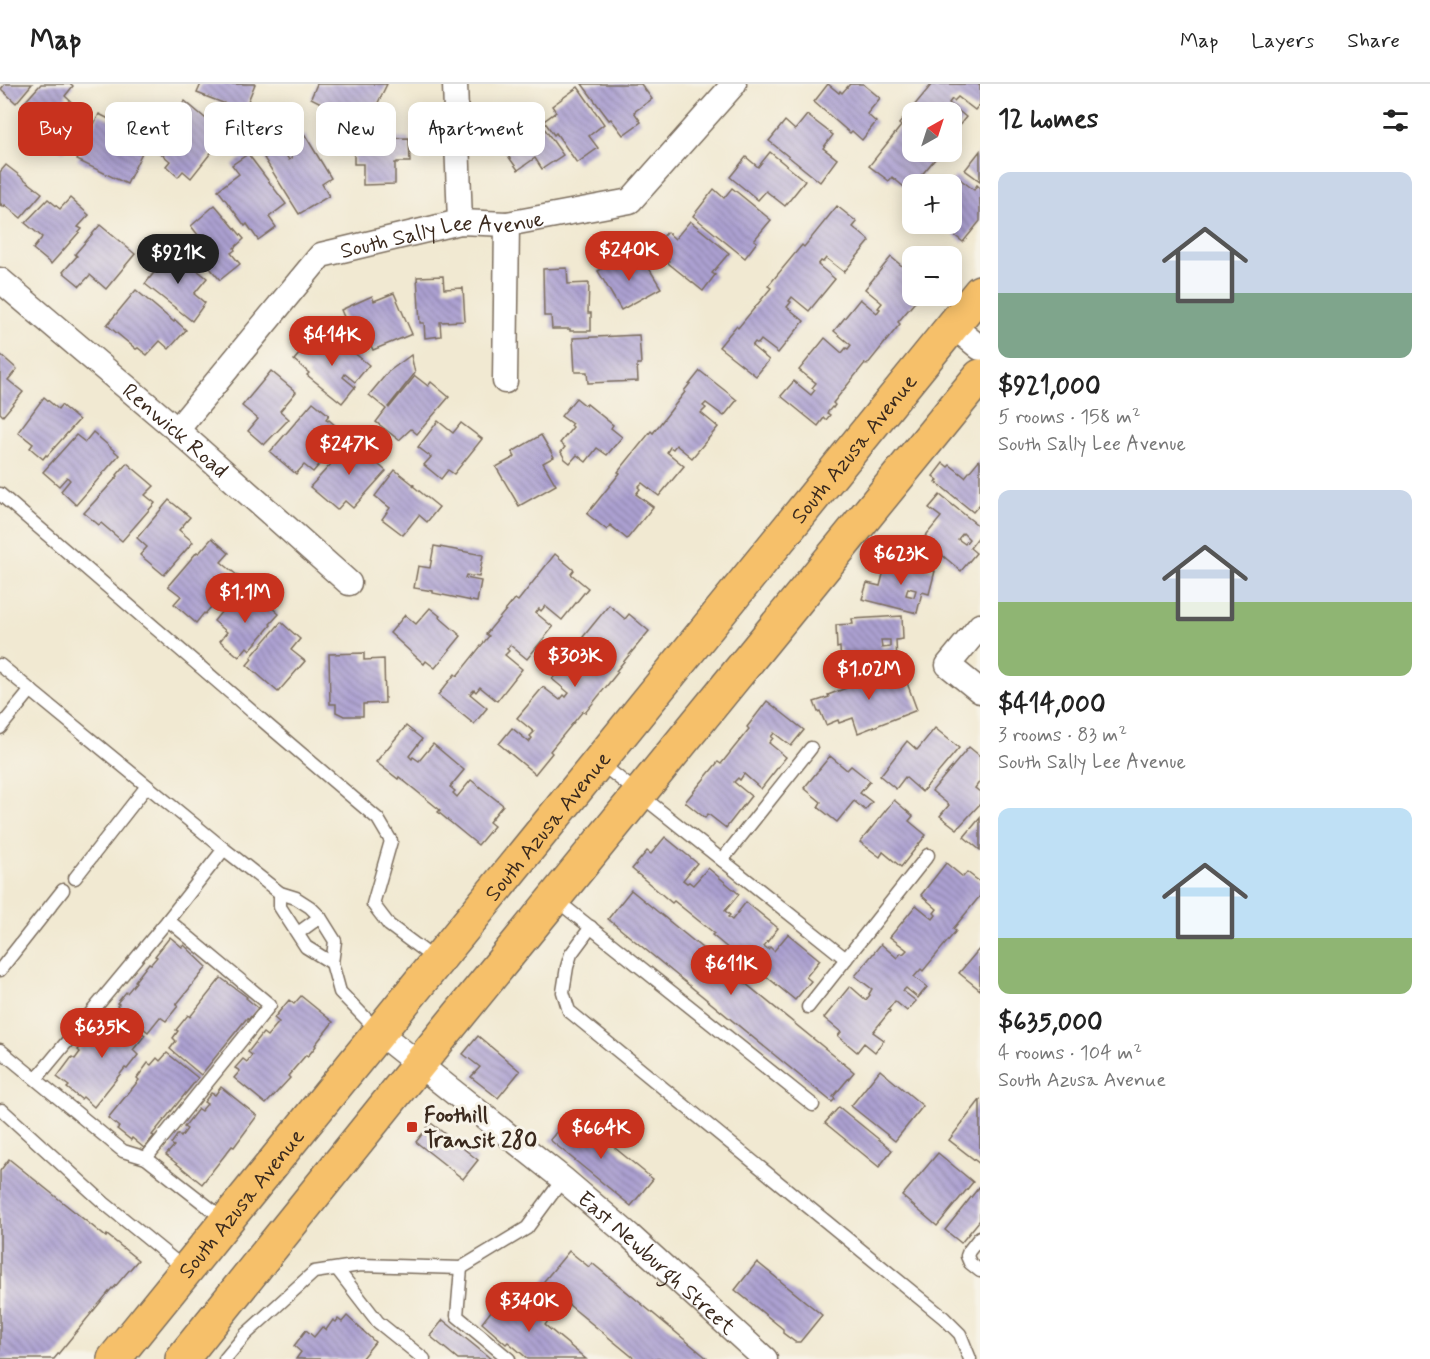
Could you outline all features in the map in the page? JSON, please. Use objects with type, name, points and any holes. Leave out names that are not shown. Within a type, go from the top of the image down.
[{"type":"main road","name":"South Azusa Avenue","points":[[114,1359],[980,292]]},
{"type":"main road","points":[[182,1359],[419,1064],[980,376]]},
{"type":"street","points":[[455,84],[460,222]]},
{"type":"street","name":"South Sally Lee Avenue","points":[[177,430],[321,255],[460,222],[507,224],[630,201],[734,84]]},
{"type":"street","points":[[506,381],[507,224]]},
{"type":"street","name":"Renwick Road","points":[[0,280],[177,430],[349,583]]},
{"type":"street","points":[[953,326],[980,348]]},
{"type":"street","points":[[980,626],[948,665],[980,691]]},
{"type":"street","name":"East Newburgh Street","points":[[378,1032],[563,1179],[635,1240],[765,1359]]},
{"type":"lane","points":[[0,494],[378,819],[391,842],[373,904],[389,925],[436,960]]},
{"type":"lane","points":[[0,665],[280,893],[296,898],[310,907],[320,917],[335,941],[332,963],[340,992],[378,1032]]},
{"type":"lane","points":[[0,728],[31,690]]},
{"type":"lane","points":[[722,860],[811,748]]},
{"type":"lane","points":[[598,761],[846,959]]},
{"type":"lane","points":[[75,878],[147,786]]},
{"type":"lane","points":[[36,1079],[224,849]]},
{"type":"lane","points":[[808,1007],[928,855]]},
{"type":"lane","points":[[0,970],[63,890]]},
{"type":"lane","points":[[280,893],[280,906],[306,947],[332,963]]},
{"type":"lane","points":[[554,898],[813,1105]]},
{"type":"lane","points":[[298,933],[320,917]]},
{"type":"lane","points":[[146,1158],[270,1005],[168,920]]},
{"type":"lane","points":[[591,927],[571,954],[567,967],[563,992],[569,1011],[944,1318],[960,1334],[970,1359]]},
{"type":"lane","points":[[0,1050],[123,1151],[146,1158],[225,1221]]},
{"type":"lane","points":[[1,1111],[104,1203],[186,1270]]},
{"type":"lane","points":[[225,1359],[246,1334],[314,1272],[361,1265],[461,1268],[527,1228],[563,1179]]},
{"type":"lane","points":[[980,1237],[966,1256],[970,1263],[980,1271]]},
{"type":"lane","points":[[461,1268],[457,1316],[509,1359]]},
{"type":"lane","points":[[337,1269],[378,1322],[424,1359]]},
{"type":"building","points":[[5,84],[32,84],[16,103],[1,89]]},
{"type":"building","points":[[41,84],[71,84],[73,86],[65,96],[71,102],[25,102]]},
{"type":"building","points":[[201,84],[255,84],[248,102],[220,102],[197,93]]},
{"type":"building","points":[[317,84],[387,84],[378,102],[319,102],[311,98]]},
{"type":"building","points":[[582,84],[641,84],[652,99],[634,112],[641,122],[623,135]]},
{"type":"building","points":[[828,84],[842,93],[850,84],[863,84],[880,98],[867,114],[876,122],[862,140],[852,131],[850,133],[814,102]]},
{"type":"building","points":[[932,84],[980,84],[980,104],[975,110],[958,97],[950,102],[917,102]]},
{"type":"building","points":[[578,87],[604,124],[589,136],[598,148],[577,163],[556,133],[554,135],[545,122],[556,112],[552,106]]},
{"type":"building","points":[[192,107],[204,117],[204,156],[208,156],[191,178],[183,171],[178,177],[166,166],[170,161],[164,156],[192,156]]},
{"type":"building","points":[[99,114],[105,117],[105,156],[140,156],[127,184],[77,160],[79,156],[93,156],[93,127]]},
{"type":"building","points":[[807,115],[833,135],[823,148],[837,159],[820,182],[769,141],[785,121],[795,130]]},
{"type":"building","points":[[902,120],[902,162],[932,162],[922,174],[902,174],[902,185],[892,177],[889,181],[869,166],[901,126],[899,124]]},
{"type":"building","points":[[545,129],[563,155],[542,169],[535,158],[518,170],[508,156],[545,156]]},
{"type":"building","points":[[304,136],[331,178],[322,184],[329,196],[299,214],[264,158],[287,156],[289,160],[292,158],[291,156],[304,156]]},
{"type":"building","points":[[396,138],[408,138],[410,162],[395,163],[395,184],[363,185],[363,164],[354,164],[354,156],[396,156]]},
{"type":"building","points":[[980,151],[980,181],[965,170]]},
{"type":"building","points":[[770,152],[805,181],[785,206],[766,191],[758,200],[730,177],[746,157],[758,167]]},
{"type":"building","points":[[245,156],[250,156],[286,204],[269,217],[276,227],[258,240],[218,190],[239,174],[232,165]]},
{"type":"building","points":[[6,165],[42,193],[21,218],[5,205],[0,206],[0,172]]},
{"type":"building","points":[[962,181],[974,190],[977,185],[980,188],[980,221],[963,242],[953,234],[962,234]]},
{"type":"building","points":[[732,188],[771,220],[754,240],[757,242],[745,258],[693,216],[714,189],[724,198]]},
{"type":"building","points":[[70,198],[89,215],[78,227],[82,229],[51,264],[33,249],[42,237],[25,223],[48,199],[60,209]]},
{"type":"building","points":[[215,205],[244,239],[231,253],[240,264],[220,280],[189,243],[198,235],[191,226]]},
{"type":"building","points":[[837,206],[857,222],[853,227],[870,241],[844,272],[826,258],[823,262],[821,261],[818,265],[835,279],[809,311],[792,297],[787,307],[804,321],[778,353],[761,340],[758,344],[755,342],[752,346],[769,360],[756,376],[719,347],[736,326],[738,328],[771,288],[768,286]]},
{"type":"building","points":[[690,221],[729,253],[712,273],[715,275],[703,291],[653,248],[667,232],[675,239]]},
{"type":"building","points":[[100,225],[135,254],[106,289],[90,275],[80,286],[63,272]]},
{"type":"building","points":[[172,250],[207,278],[194,294],[205,303],[192,321],[145,284]]},
{"type":"building","points":[[891,257],[902,266],[902,306],[912,306],[867,365],[865,363],[833,403],[835,405],[827,413],[830,415],[826,420],[824,418],[818,426],[781,396],[794,381],[811,395],[816,383],[799,370],[825,338],[842,353],[846,348],[848,349],[851,345],[834,331],[860,299],[877,313],[882,303],[865,289]]},
{"type":"building","points":[[620,258],[627,270],[644,260],[661,288],[621,310],[598,271]]},
{"type":"building","points":[[567,268],[568,284],[589,283],[588,313],[591,313],[591,331],[552,329],[551,316],[544,316],[543,269]]},
{"type":"building","points":[[443,276],[444,289],[463,288],[465,321],[440,322],[441,336],[425,338],[424,323],[420,323],[417,277]]},
{"type":"building","points":[[136,290],[186,330],[169,349],[160,341],[147,355],[107,325]]},
{"type":"building","points":[[394,293],[412,334],[373,350],[363,328],[351,333],[341,310],[372,296],[374,301]]},
{"type":"building","points":[[331,334],[369,365],[355,382],[345,374],[343,377],[355,387],[342,403],[307,375],[309,373],[294,360],[308,344],[317,351]]},
{"type":"building","points":[[639,335],[641,364],[637,364],[638,381],[588,383],[587,372],[575,372],[573,338]]},
{"type":"building","points":[[0,354],[17,369],[8,380],[23,392],[3,416],[0,413]]},
{"type":"building","points":[[411,355],[415,373],[388,407],[415,376],[428,386],[431,382],[449,397],[417,434],[411,429],[399,440],[376,422],[386,409],[369,395],[388,372]]},
{"type":"building","points":[[271,371],[296,392],[280,411],[289,419],[264,445],[248,431],[258,419],[242,406]]},
{"type":"building","points":[[700,371],[737,400],[724,416],[706,403],[703,406],[706,408],[701,413],[718,427],[692,458],[676,445],[673,449],[670,447],[667,452],[684,466],[659,496],[642,483],[638,487],[640,489],[636,494],[653,507],[627,539],[610,525],[607,530],[587,514]]},
{"type":"building","points":[[44,397],[58,409],[61,405],[79,420],[43,459],[30,448],[33,444],[18,432]]},
{"type":"building","points":[[576,398],[613,425],[611,428],[622,437],[607,455],[597,448],[586,462],[577,455],[570,463],[561,452],[565,447],[560,443],[573,427],[561,416]]},
{"type":"building","points":[[313,402],[329,415],[326,419],[328,421],[345,434],[313,472],[304,465],[296,474],[270,452]]},
{"type":"building","points":[[438,421],[453,433],[461,423],[482,439],[454,474],[448,470],[441,479],[424,465],[431,457],[418,447]]},
{"type":"building","points":[[93,432],[119,455],[76,505],[61,491],[70,480],[67,477],[59,486],[43,472],[76,435],[85,442]]},
{"type":"building","points":[[541,435],[554,457],[543,463],[556,485],[519,506],[496,467],[515,457],[512,452]]},
{"type":"building","points":[[353,437],[369,451],[366,454],[386,471],[353,508],[345,501],[337,510],[310,487]]},
{"type":"building","points":[[979,460],[980,504],[973,512],[936,482],[938,480],[933,476],[943,463],[948,467],[950,465],[965,477]]},
{"type":"building","points":[[127,463],[154,486],[145,495],[155,503],[122,541],[101,523],[99,525],[84,513]]},
{"type":"building","points":[[395,470],[439,507],[427,522],[419,515],[403,535],[382,519],[390,508],[375,496]]},
{"type":"building","points":[[940,495],[980,527],[980,535],[970,548],[976,553],[961,571],[923,539],[941,517],[929,508]],"holes":[[[963,533],[969,539],[965,544],[958,539]]]},
{"type":"building","points":[[169,500],[190,517],[179,530],[193,542],[164,575],[140,555],[147,547],[137,538]]},
{"type":"building","points":[[212,538],[229,553],[221,562],[238,576],[196,623],[174,604],[181,596],[168,586]]},
{"type":"building","points":[[434,546],[483,555],[479,577],[466,575],[465,578],[481,581],[477,602],[414,588],[418,566],[430,568]]},
{"type":"building","points":[[555,554],[574,570],[571,574],[588,588],[562,620],[545,606],[541,611],[539,609],[536,613],[553,627],[527,659],[510,645],[505,655],[522,669],[497,701],[480,687],[476,692],[474,690],[470,694],[487,708],[474,724],[438,695],[455,674],[457,676],[489,636],[486,634],[515,599],[518,601]]},
{"type":"building","points":[[887,559],[935,571],[929,594],[922,592],[917,613],[862,599],[867,583],[880,586]],"holes":[[[908,588],[916,590],[914,597],[906,595]]]},
{"type":"building","points":[[234,596],[250,610],[262,599],[279,614],[250,650],[247,647],[239,657],[220,641],[227,632],[214,621]]},
{"type":"building","points":[[609,605],[625,619],[629,614],[649,631],[585,713],[583,711],[550,751],[552,753],[535,774],[499,744],[512,728],[529,742],[534,732],[517,718],[543,687],[560,700],[564,695],[566,697],[569,693],[552,679],[578,647],[595,661],[600,651],[583,637]]},
{"type":"building","points":[[430,608],[461,636],[435,668],[426,661],[424,664],[390,633],[405,615],[416,624]]},
{"type":"building","points":[[902,616],[903,639],[896,640],[897,662],[841,665],[840,647],[837,648],[836,625],[853,624],[852,619]],"holes":[[[881,640],[890,640],[890,647],[882,648]]]},
{"type":"building","points":[[281,622],[300,639],[291,650],[305,661],[278,692],[247,665],[251,657]]},
{"type":"building","points":[[364,653],[364,660],[384,659],[385,703],[363,704],[363,716],[344,716],[336,712],[336,704],[330,704],[329,654]]},
{"type":"building","points":[[895,669],[900,683],[906,680],[917,710],[858,733],[853,718],[839,723],[838,720],[826,725],[814,702],[854,685],[853,677],[876,671],[877,676]]},
{"type":"building","points":[[767,701],[804,730],[791,746],[774,733],[771,737],[773,738],[769,743],[786,757],[761,789],[744,774],[740,780],[738,778],[734,782],[751,796],[726,828],[708,814],[705,818],[685,802],[718,762],[721,764],[749,729],[747,727]]},
{"type":"building","points":[[406,726],[422,739],[409,756],[412,759],[413,757],[419,761],[433,744],[464,770],[450,787],[455,791],[453,793],[457,797],[471,780],[503,805],[489,822],[494,826],[478,845],[438,812],[440,810],[376,762]]},
{"type":"building","points":[[935,728],[959,748],[922,792],[905,777],[896,789],[880,776],[907,741],[917,750]]},
{"type":"building","points":[[969,747],[980,756],[980,781],[975,788],[980,792],[980,804],[957,829],[940,816],[949,805],[932,791]]},
{"type":"building","points":[[830,756],[847,770],[851,766],[870,781],[860,793],[872,802],[865,810],[854,801],[837,822],[818,807],[821,802],[804,788]]},
{"type":"building","points":[[894,800],[913,816],[909,821],[926,835],[901,867],[883,852],[880,857],[860,842]]},
{"type":"building","points":[[980,818],[980,850],[964,837]]},
{"type":"building","points":[[665,837],[697,863],[683,880],[693,885],[708,868],[739,894],[725,911],[730,915],[728,917],[732,920],[746,902],[778,928],[764,946],[774,951],[788,934],[820,960],[806,977],[811,981],[795,1000],[755,967],[753,969],[712,935],[714,933],[674,901],[672,903],[632,869],[647,851],[651,854]]},
{"type":"building","points":[[946,863],[963,877],[967,872],[980,882],[980,896],[953,929],[956,931],[923,971],[921,969],[914,977],[927,987],[918,998],[906,988],[903,991],[916,1001],[907,1011],[895,1001],[873,1032],[884,1040],[875,1052],[864,1043],[857,1052],[838,1036],[841,1032],[824,1018],[850,986],[866,1000],[870,995],[872,989],[855,976],[881,944],[897,958],[907,950],[890,937],[916,905],[933,919],[937,909],[921,895]]},
{"type":"building","points":[[631,890],[854,1072],[833,1097],[835,1099],[832,1102],[608,919]]},
{"type":"building","points":[[170,937],[182,947],[184,945],[207,967],[166,1021],[160,1017],[148,1032],[117,1006],[119,1004],[117,1003],[149,963],[151,964],[157,957],[155,956]]},
{"type":"building","points":[[980,948],[980,990],[959,973]]},
{"type":"building","points":[[221,978],[258,1008],[248,1020],[247,1018],[201,1075],[170,1049],[176,1041],[173,1038],[178,1031],[176,1030],[188,1015],[190,1017]]},
{"type":"building","points":[[301,996],[333,1022],[308,1056],[306,1055],[288,1076],[290,1078],[266,1104],[234,1078],[240,1071],[235,1068],[243,1059],[247,1062],[252,1055],[248,1052],[263,1033],[267,1036],[279,1022],[274,1018],[289,1000],[294,1004]]},
{"type":"building","points":[[113,1010],[145,1035],[133,1050],[138,1055],[94,1107],[83,1097],[81,1099],[67,1088],[69,1086],[57,1077],[72,1057],[75,1059],[80,1052],[78,1050],[93,1032],[95,1034],[104,1023],[102,1021]]},
{"type":"building","points":[[478,1036],[520,1071],[498,1098],[471,1077],[480,1067],[463,1054]]},
{"type":"building","points":[[167,1053],[198,1078],[144,1148],[117,1129],[119,1127],[108,1118],[139,1080],[137,1078],[148,1063],[151,1065],[157,1058],[160,1061]]},
{"type":"building","points":[[880,1070],[923,1106],[895,1141],[851,1106]]},
{"type":"building","points":[[221,1087],[257,1116],[202,1184],[166,1155],[174,1146],[171,1144],[178,1134],[181,1137],[187,1129],[184,1127],[198,1109],[201,1111],[207,1104],[204,1102],[211,1093],[215,1095]]},
{"type":"building","points":[[980,1100],[980,1164],[949,1140]]},
{"type":"building","points":[[839,1107],[892,1150],[879,1167],[825,1123]]},
{"type":"building","points":[[572,1113],[653,1179],[631,1206],[550,1140]]},
{"type":"building","points":[[431,1123],[478,1160],[463,1179],[416,1142]]},
{"type":"building","points":[[938,1153],[973,1182],[937,1226],[902,1196]]},
{"type":"building","points":[[9,1159],[138,1260],[54,1359],[0,1359],[0,1171]]},
{"type":"building","points":[[980,1186],[980,1220],[961,1243],[945,1230]]},
{"type":"building","points":[[569,1251],[589,1267],[592,1263],[708,1359],[635,1359],[569,1305],[566,1308],[540,1286]]},
{"type":"building","points":[[757,1262],[822,1315],[800,1342],[795,1342],[783,1333],[783,1329],[735,1290]]},
{"type":"building","points":[[523,1297],[550,1318],[545,1325],[586,1359],[528,1359],[482,1323],[495,1306],[508,1316]]},
{"type":"building","points":[[347,1316],[375,1342],[361,1359],[296,1359],[301,1352],[294,1346],[306,1330],[314,1337],[322,1327],[326,1330],[333,1320],[336,1322],[338,1319],[342,1322]]},
{"type":"building","points":[[443,1320],[491,1359],[458,1359],[430,1336]]},
{"type":"place","name":"Foothill Transit 280","points":[[412,1127]]}]
